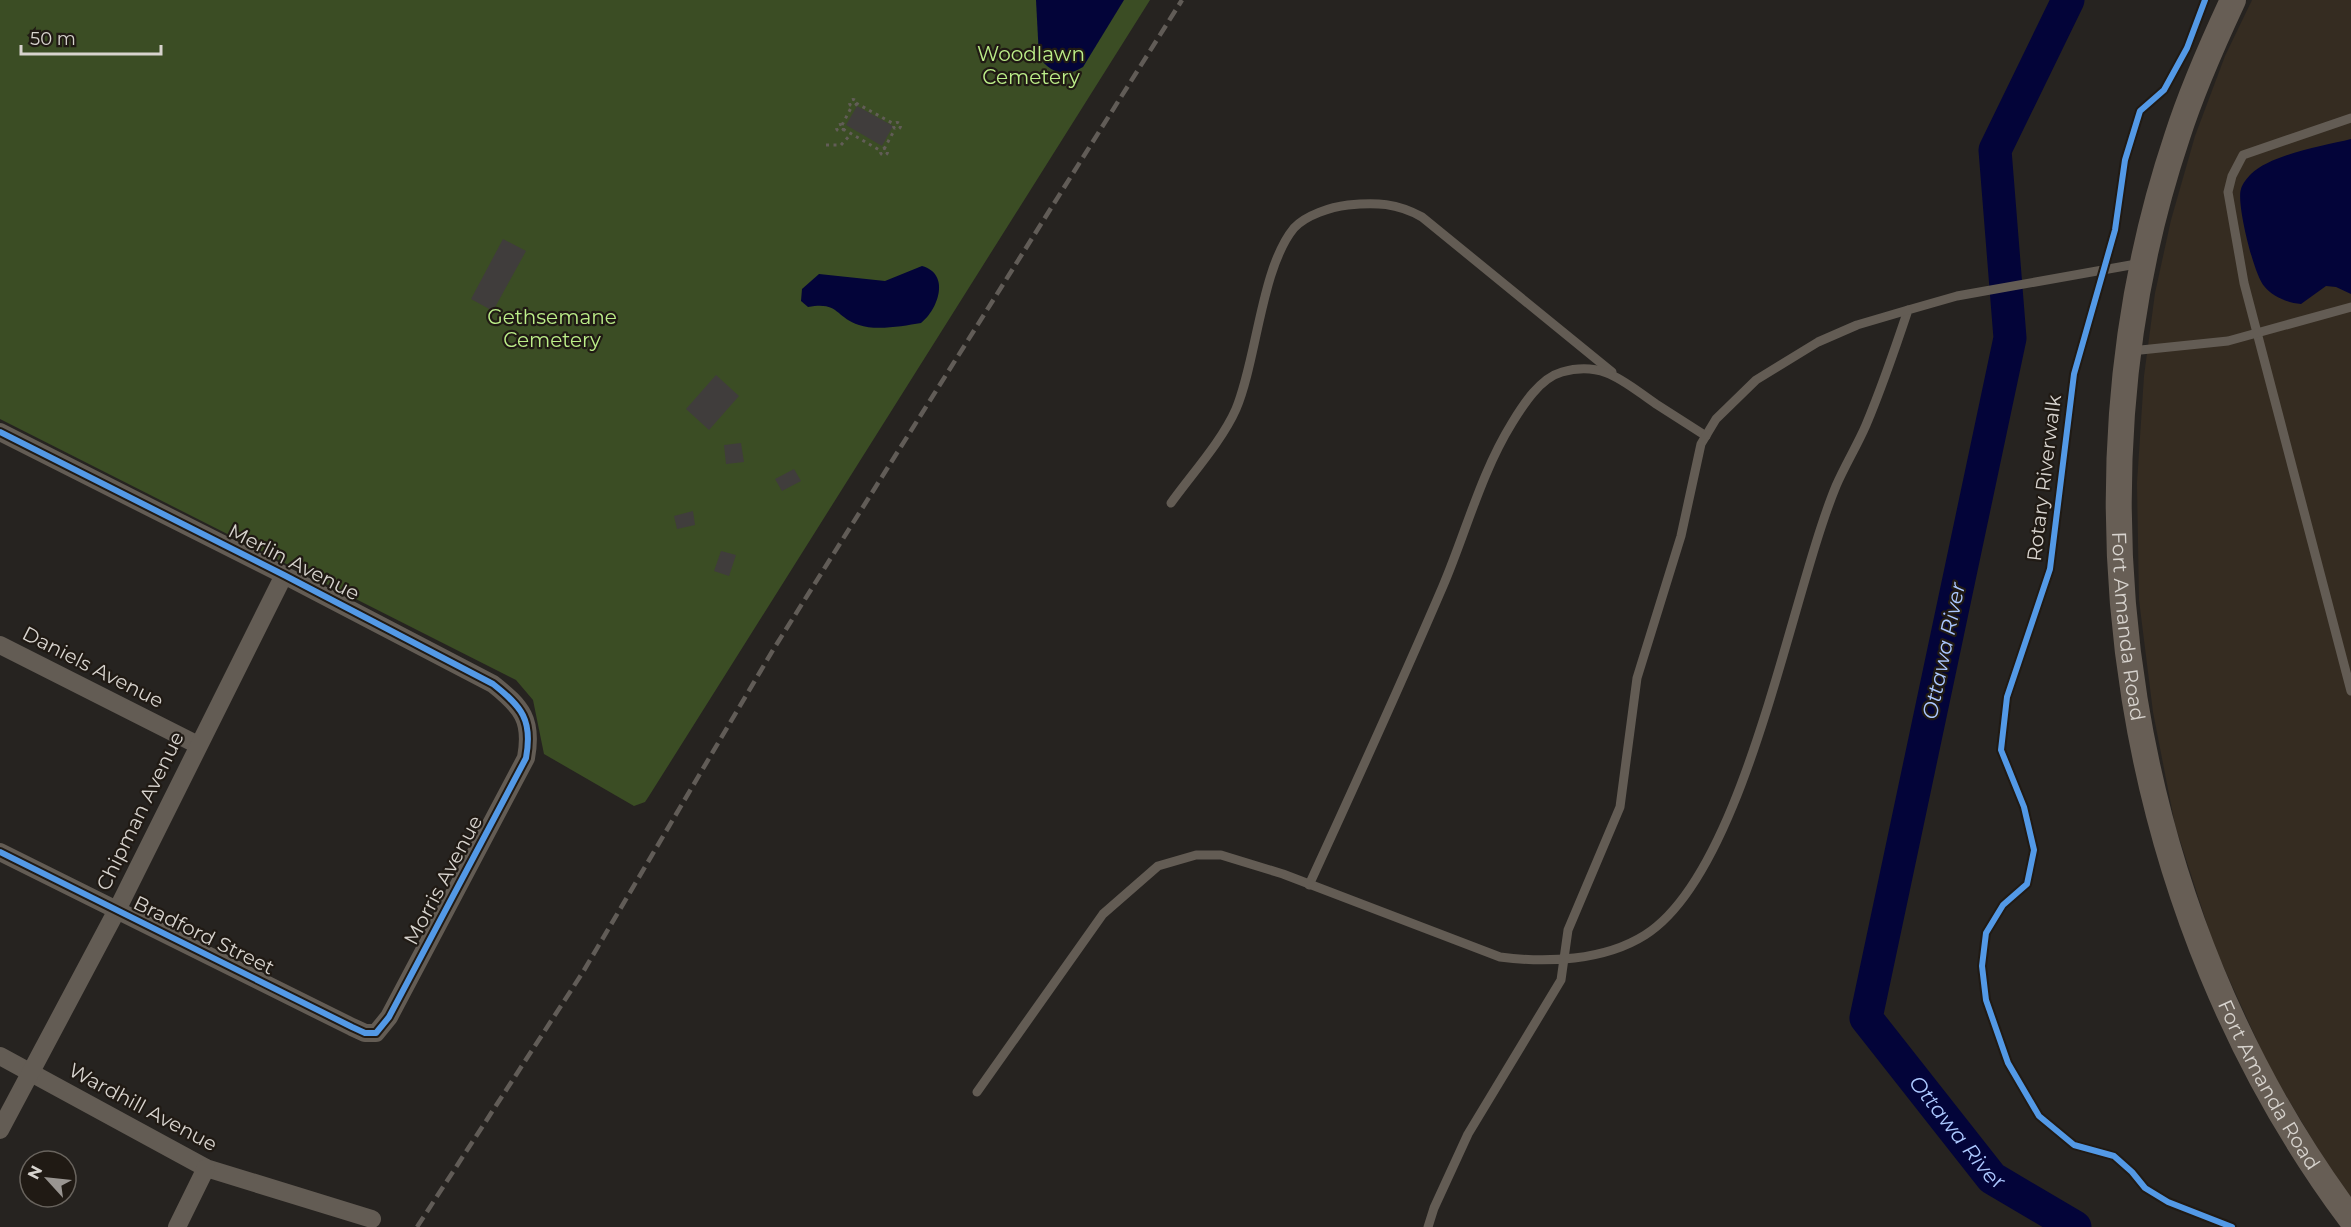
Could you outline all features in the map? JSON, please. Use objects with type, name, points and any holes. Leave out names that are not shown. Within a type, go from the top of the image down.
[{"type":"street","name":"Fort Amanda Road","points":[[2233,0],[2200,71],[2176,140],[2144,263],[2129,352],[2121,422],[2120,563],[2133,689],[2156,807],[2191,920],[2219,992],[2270,1096],[2351,1219]]},
{"type":"street","name":"Merlin Avenue","points":[[0,432],[284,575],[492,684],[519,708],[529,726],[526,758]]},
{"type":"street","name":"Chipman Avenue","points":[[0,1130],[117,910],[284,575]]},
{"type":"street","name":"Daniels Avenue","points":[[0,645],[198,745]]},
{"type":"street","name":"Morris Avenue","points":[[389,1017],[526,758]]},
{"type":"street","name":"Bradford Street","points":[[0,852],[365,1033],[376,1034],[389,1017]]},
{"type":"street","name":"Wardhill Avenue","points":[[0,1056],[206,1168],[372,1219]]},
{"type":"street","points":[[177,1227],[206,1168]]},
{"type":"lane","points":[[2351,118],[2243,155],[2232,176],[2228,192],[2244,282],[2256,332],[2351,691]]},
{"type":"lane","points":[[1171,503],[1235,411],[1275,267],[1285,244],[1295,227],[1309,217],[1338,206],[1377,202],[1410,210],[1422,217],[1617,376],[1706,436]]},
{"type":"lane","points":[[1428,1227],[1437,1200],[1468,1134],[1561,980],[1568,930],[1620,807],[1637,678],[1681,536],[1694,470],[1706,436],[1730,402],[1756,380],[1818,342],[1857,325],[1957,296],[2144,263]]},
{"type":"lane","points":[[2129,352],[2228,341],[2351,307]]},
{"type":"lane","points":[[977,1092],[1103,914],[1158,866],[1196,855],[1221,855],[1309,885],[1500,957],[1527,961],[1589,956],[1622,946],[1646,935],[1689,889],[1707,860],[1746,770],[1836,486],[1886,376],[1908,310]]},
{"type":"lane","points":[[1309,885],[1383,724],[1444,583],[1493,459],[1511,424],[1528,398],[1549,378],[1561,372],[1582,369],[1617,376]]},
{"type":"path","points":[[856,103],[895,126],[883,150],[851,134],[842,128],[852,106],[856,103]]},
{"type":"path","points":[[826,145],[841,145],[851,134]]},
{"type":"shaded area","points":[[1036,0],[1124,0],[1083,67],[1065,73],[1048,67],[1039,57]]},
{"type":"shaded area","points":[[2252,0],[2351,0],[2351,1200],[2334,1176],[2269,1067],[2214,946],[2175,825],[2153,712],[2139,600],[2137,483],[2144,376],[2155,293],[2171,220],[2195,136],[2225,56]]},
{"type":"shaded area","points":[[2351,139],[2351,294],[2336,287],[2326,286],[2301,304],[2281,299],[2264,286],[2255,268],[2243,223],[2240,197],[2242,187],[2251,174],[2272,161]]},
{"type":"shaded area","points":[[922,266],[931,270],[936,276],[939,293],[932,310],[921,323],[866,327],[851,322],[826,306],[808,307],[801,301],[802,289],[819,274],[885,281]]},
{"type":"green space","name":"Gethsemane Cemetery","points":[[0,0],[1150,0],[649,796],[645,802],[634,806],[544,754],[533,700],[516,680],[0,419]]},
{"type":"building","points":[[857,106],[893,126],[882,146],[846,125]]},
{"type":"building","points":[[503,239],[526,251],[493,311],[471,299]]},
{"type":"building","points":[[716,375],[739,396],[709,430],[686,409]]},
{"type":"building","points":[[741,443],[744,462],[726,464],[724,445]]},
{"type":"building","points":[[794,469],[801,481],[782,491],[775,479]]},
{"type":"building","points":[[693,511],[695,525],[677,529],[674,516]]},
{"type":"building","points":[[721,551],[736,555],[729,576],[714,571]]},
{"type":"waterway","name":"Ottawa River","points":[[2068,0],[1995,150],[2010,338],[1866,1018],[1992,1178],[2075,1227]]},
{"type":"railway","points":[[417,1227],[583,972],[773,650],[1182,0]]},
{"type":"cycle path","name":"Rotary Riverwalk","points":[[2205,0],[2187,48],[2164,90],[2140,111],[2125,160],[2115,230],[2074,374],[2050,569],[2007,697],[2001,750],[2024,807],[2034,850],[2027,884],[2003,905],[1986,933],[1982,966],[1986,1000],[2008,1063],[2039,1116],[2074,1145],[2114,1156],[2145,1188],[2168,1202],[2232,1227]]},
{"type":"cycle path","points":[[0,432],[284,575],[493,684],[511,700],[523,715],[528,734],[526,758],[389,1017],[376,1033],[365,1033],[352,1027],[0,852]]},
{"type":"park label","name":"Woodlawn Cemetery","points":[[1031,66]]}]
